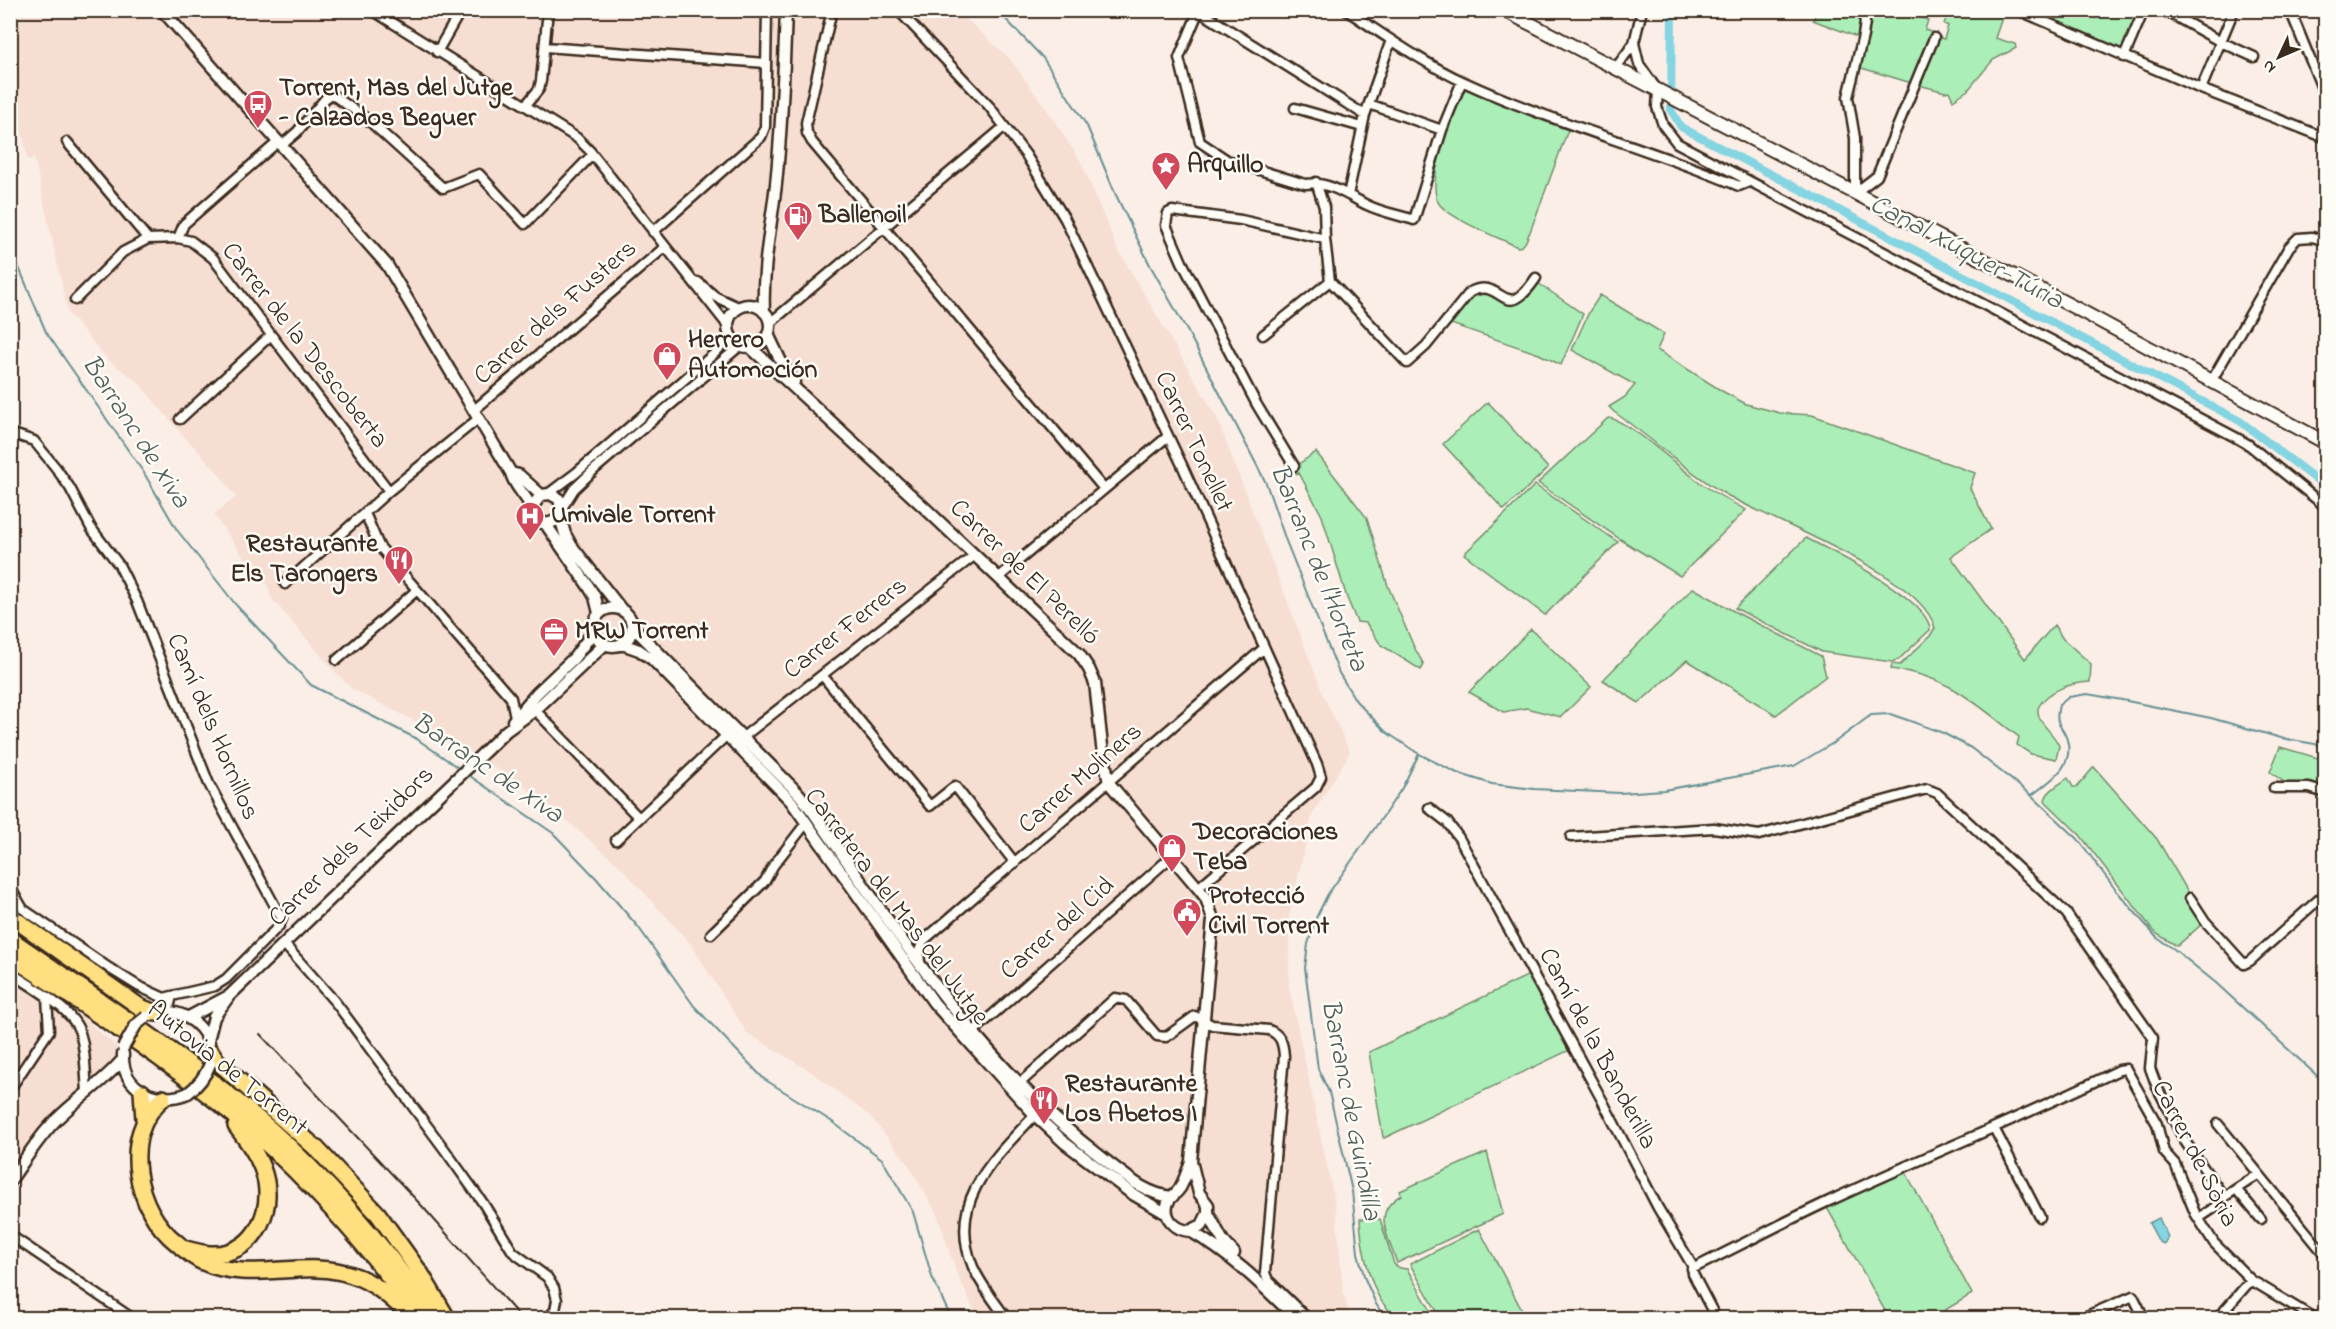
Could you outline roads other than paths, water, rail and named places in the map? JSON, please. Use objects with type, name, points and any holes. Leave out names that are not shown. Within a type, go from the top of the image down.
[{"type":"highway","points":[[10,916],[140,1007],[157,1014]]},
{"type":"highway","name":"Autovia de Torrent","points":[[10,939],[195,1068],[252,1113],[305,1163],[363,1226],[410,1283],[435,1318]]},
{"type":"highway","points":[[10,956],[236,1126],[257,1155],[266,1183],[266,1207],[259,1228],[243,1245],[226,1253],[205,1254],[182,1248]]},
{"type":"highway","name":"Autovia de Torrent","points":[[10,956],[141,1045],[242,1122],[354,1234],[419,1318]]},
{"type":"highway","points":[[209,1052],[317,1149],[378,1214],[421,1274],[447,1318]]},
{"type":"highway","points":[[137,1087],[144,1119],[137,1155],[142,1192],[159,1226],[182,1248],[201,1262],[228,1270],[256,1272],[321,1268],[353,1275],[384,1292],[412,1318]]},
{"type":"highway","points":[[144,1119],[163,1098]]},
{"type":"main road","points":[[1504,10],[2211,380],[2325,443]]},
{"type":"street","points":[[162,10],[387,265],[511,473],[513,481],[532,507],[535,517],[545,524],[589,587],[595,597],[599,613]]},
{"type":"street","points":[[372,10],[577,138],[688,274],[730,331],[746,346]]},
{"type":"street","points":[[437,52],[461,10]]},
{"type":"street","points":[[525,106],[539,89],[548,10]]},
{"type":"street","points":[[653,231],[761,137],[765,127],[767,10]]},
{"type":"street","points":[[769,329],[764,312],[762,281],[776,186],[783,98],[786,10]]},
{"type":"street","points":[[832,10],[806,123],[807,133],[812,142],[1104,489]]},
{"type":"street","name":"Carrer Tonellet","points":[[898,10],[989,106],[1026,155],[1065,219],[1317,764],[1321,777],[1316,787],[1198,888]]},
{"type":"street","points":[[1346,10],[1391,40],[1462,81],[1739,186],[1749,182]]},
{"type":"street","points":[[1616,69],[1634,43],[1642,10]]},
{"type":"street","points":[[1855,193],[1855,138],[1848,97],[1863,36],[1865,22],[1862,10]]},
{"type":"street","points":[[2018,10],[2124,57],[2325,138]]},
{"type":"street","points":[[2124,57],[2144,10]]},
{"type":"street","points":[[2164,10],[2221,42],[2254,57]]},
{"type":"street","points":[[2201,89],[2234,10]]},
{"type":"street","points":[[2290,10],[2325,98]]},
{"type":"street","points":[[1365,115],[1199,11],[1179,58],[1200,142],[1227,159],[1305,184],[1317,182],[1359,198],[1366,205],[1414,220],[1442,130],[1462,81]]},
{"type":"street","points":[[1855,193],[1877,176],[1934,39]]},
{"type":"street","points":[[1348,195],[1365,115],[1391,40]]},
{"type":"street","points":[[1634,43],[1639,64],[1660,92],[1657,107],[1663,124],[1672,138],[1688,150],[2235,437],[2249,445],[2325,507]]},
{"type":"street","points":[[545,47],[766,63]]},
{"type":"street","points":[[75,300],[123,252],[148,239],[178,238],[184,224],[297,132],[330,93],[376,126],[443,188],[479,174],[525,224],[592,154]]},
{"type":"street","points":[[1369,104],[1442,130]]},
{"type":"street","points":[[1295,108],[1362,127]]},
{"type":"street","points":[[545,524],[552,523],[574,489],[595,469],[746,346],[761,343],[769,329],[1004,127]]},
{"type":"street","points":[[67,142],[148,239]]},
{"type":"street","points":[[1317,182],[1324,207],[1330,281],[1407,363],[1426,346],[1470,292],[1477,288],[1492,291],[1510,300],[1517,300],[1526,294],[1536,279]]},
{"type":"street","points":[[1294,466],[1257,405],[1182,262],[1166,225],[1168,213],[1172,211],[1241,220],[1325,239]]},
{"type":"street","points":[[2211,380],[2289,247],[2298,238],[2312,237],[2325,241]]},
{"type":"street","name":"Carrer de la Descoberta","points":[[178,238],[200,246],[213,258],[389,492]]},
{"type":"street","name":"Carrer dels Fusters","points":[[285,585],[665,247]]},
{"type":"street","points":[[688,274],[716,297],[742,307],[758,308],[764,312]]},
{"type":"street","points":[[532,507],[576,473],[715,353],[730,331],[731,316],[742,307],[762,281]]},
{"type":"street","points":[[1263,335],[1330,281]]},
{"type":"street","name":"Carrer de El Perelló","points":[[769,329],[783,366],[802,392]]},
{"type":"street","points":[[180,419],[271,335]]},
{"type":"street","name":"Carrer de El Perelló","points":[[746,346],[802,392],[999,577],[1079,654],[1089,669],[1095,683],[1102,746],[1109,783],[1206,898],[1213,919],[1191,1161]]},
{"type":"street","name":"Camí dels Hornillos","points":[[10,433],[34,441],[70,488],[91,528],[119,565],[137,601],[209,784],[282,919],[279,926],[226,979],[215,986],[172,996]]},
{"type":"street","points":[[999,577],[1167,436]]},
{"type":"street","points":[[511,473],[519,475],[545,495],[559,499],[562,528],[571,545],[629,616],[632,626],[630,636],[622,644],[613,647],[604,645],[597,639],[594,621],[605,609],[621,609]]},
{"type":"street","points":[[364,513],[380,546],[511,698],[515,717]]},
{"type":"street","name":"Carrer Ferrers","points":[[743,737],[975,555]]},
{"type":"street","points":[[337,660],[417,590]]},
{"type":"street","name":"Carretera del Mas del Jutge","points":[[632,626],[743,737],[813,812],[942,996],[1042,1107],[1071,1134],[1142,1188],[1157,1195],[1175,1194]]},
{"type":"street","name":"Carrer dels Teixidors","points":[[506,731],[515,717],[574,657],[594,631]]},
{"type":"street","name":"Carretera del Mas del Jutge","points":[[622,644],[639,650],[652,659],[791,801],[934,1003],[1035,1115],[1065,1143],[1131,1192],[1167,1214]]},
{"type":"street","name":"Carrer dels Teixidors","points":[[209,1052],[214,1017],[230,996],[506,731],[535,710],[604,645]]},
{"type":"street","name":"Carrer Moliners","points":[[923,940],[1264,648]]},
{"type":"street","points":[[822,675],[930,806],[955,786],[1015,862]]},
{"type":"street","points":[[511,698],[522,701],[537,693]]},
{"type":"street","points":[[535,710],[639,818]]},
{"type":"street","points":[[616,840],[727,735]]},
{"type":"street","points":[[2274,788],[2308,788],[2325,793]]},
{"type":"street","points":[[1571,837],[1714,828],[1759,836],[1927,789],[1936,793],[2066,913],[2153,1038],[2150,1068],[2157,1087],[2184,1140],[2224,1197]]},
{"type":"street","name":"Camí de la Banderilla","points":[[1429,808],[1447,822],[1460,838],[1658,1208],[1692,1265],[1693,1274],[1716,1318]]},
{"type":"street","points":[[711,934],[765,881],[773,866],[807,822]]},
{"type":"street","name":"Carrer del Cid","points":[[973,1032],[1171,857]]},
{"type":"street","points":[[10,887],[23,909],[109,968],[138,986],[164,998],[172,996]]},
{"type":"street","points":[[2190,898],[2205,921],[2244,964],[2325,894]]},
{"type":"street","points":[[901,938],[911,942],[923,940],[918,957],[920,966]]},
{"type":"street","points":[[284,944],[336,1003],[483,1203],[513,1252],[547,1277],[554,1288],[557,1300],[555,1310],[548,1318]]},
{"type":"street","points":[[10,972],[68,1014],[78,1028],[84,1050],[87,1091]]},
{"type":"street","points":[[10,1181],[56,1120],[87,1091],[104,1079],[123,1053],[136,1025],[157,1014],[172,996]]},
{"type":"street","name":"Carrer dels Teixidors","points":[[189,1017],[230,996]]},
{"type":"street","points":[[11,1089],[50,1032],[46,998]]},
{"type":"street","points":[[1020,1083],[1115,998],[1126,1000],[1158,1036],[1166,1037],[1195,1016],[1212,1025],[1269,1030],[1275,1033],[1283,1044],[1284,1061],[1264,1270],[1268,1280],[1307,1318]]},
{"type":"street","points":[[104,1079],[137,1087],[163,1098],[188,1093],[206,1076],[209,1052],[200,1027],[189,1017],[157,1014]]},
{"type":"street","points":[[123,1053],[137,1087]]},
{"type":"street","name":"Carrer de Sòria","points":[[1994,1128],[2119,1070],[2127,1069],[2157,1124],[2164,1152],[2175,1164],[2199,1218],[2214,1243],[2251,1280],[2314,1318]]},
{"type":"street","points":[[1006,1318],[974,1270],[966,1248],[964,1230],[967,1209],[973,1190],[983,1175],[1035,1115]]},
{"type":"street","points":[[2218,1124],[2325,1256]]},
{"type":"street","points":[[1692,1269],[1825,1203],[1994,1128],[2040,1217]]},
{"type":"street","points":[[1191,1161],[1199,1192],[1205,1198],[1208,1213],[1224,1241],[1246,1270]]},
{"type":"street","points":[[1191,1161],[1169,1202],[1167,1214],[1176,1227],[1190,1231],[1218,1247],[1246,1270],[1296,1318]]},
{"type":"street","points":[[2199,1218],[2217,1206],[2224,1197],[2259,1174]]},
{"type":"street","points":[[1175,1194],[1185,1189],[1199,1192]]},
{"type":"street","points":[[2236,1189],[2261,1220]]},
{"type":"street","points":[[1190,1231],[1202,1225],[1208,1213]]},
{"type":"street","points":[[10,1235],[132,1318]]},
{"type":"street","points":[[2218,1318],[2251,1280]]},
{"type":"street","points":[[2082,1318],[2133,1296],[2144,1318]]},
{"type":"street","points":[[2225,1310],[2238,1318]]},
{"type":"water","points":[[2159,1218],[2168,1237],[2164,1244],[2159,1242],[2149,1223]]},
{"type":"waterway","name":"Barranc de l'Horteta","points":[[997,10],[1043,58],[1087,126],[1115,193],[1150,265],[1189,334],[1266,483],[1286,541],[1339,673],[1356,701],[1386,732],[1419,754],[1457,773],[1492,784],[1534,789],[1620,793],[1664,790],[1794,766],[1835,742],[1871,715],[1890,714],[1943,733],[1971,748],[2031,795],[2078,839],[2115,889],[2157,938],[2216,983],[2326,1084]]},
{"type":"waterway","name":"Canal Xúquer-Túria","points":[[1672,10],[1671,110],[1681,127],[2240,421],[2326,487]]},
{"type":"waterway","name":"Barranc de Xiva","points":[[10,243],[46,332],[144,473],[177,530],[236,605],[311,685],[417,739],[460,769]]},
{"type":"waterway","points":[[2032,795],[2058,774],[2066,761],[2067,738],[2057,719],[2059,705],[2069,697],[2087,694],[2122,700],[2211,718],[2281,738],[2326,746]]},
{"type":"waterway","name":"Barranc de Guindilla","points":[[1385,1318],[1365,1279],[1358,1253],[1352,1191],[1329,1092],[1318,1069],[1305,968],[1308,944],[1316,918],[1328,894],[1402,788],[1419,754]]},
{"type":"waterway","name":"Barranc de Xiva","points":[[467,774],[553,833],[639,928],[694,1006],[764,1079],[831,1121],[882,1159],[913,1212],[932,1277],[951,1318]]},
{"type":"railway","points":[[260,1034],[422,1206],[521,1318]]},
{"type":"place","name":"Torrent, Mas del Jutge - Calzados Beguer","points":[[258,130]]},
{"type":"place","name":"Arquillo","points":[[1166,192]]},
{"type":"place","name":"Ballenoil","points":[[798,242]]},
{"type":"place","name":"Herrero Automoción","points":[[667,382]]},
{"type":"place","name":"Umivale Torrent","points":[[530,542]]},
{"type":"place","name":"Restaurante Els Tarongers","points":[[399,586]]},
{"type":"place","name":"MRW Torrent","points":[[554,658]]},
{"type":"place","name":"Decoraciones Teba","points":[[1172,874]]},
{"type":"place","name":"Protecció Civil Torrent","points":[[1187,938]]},
{"type":"place","name":"Restaurante Los Abetos I","points":[[1044,1126]]}]
